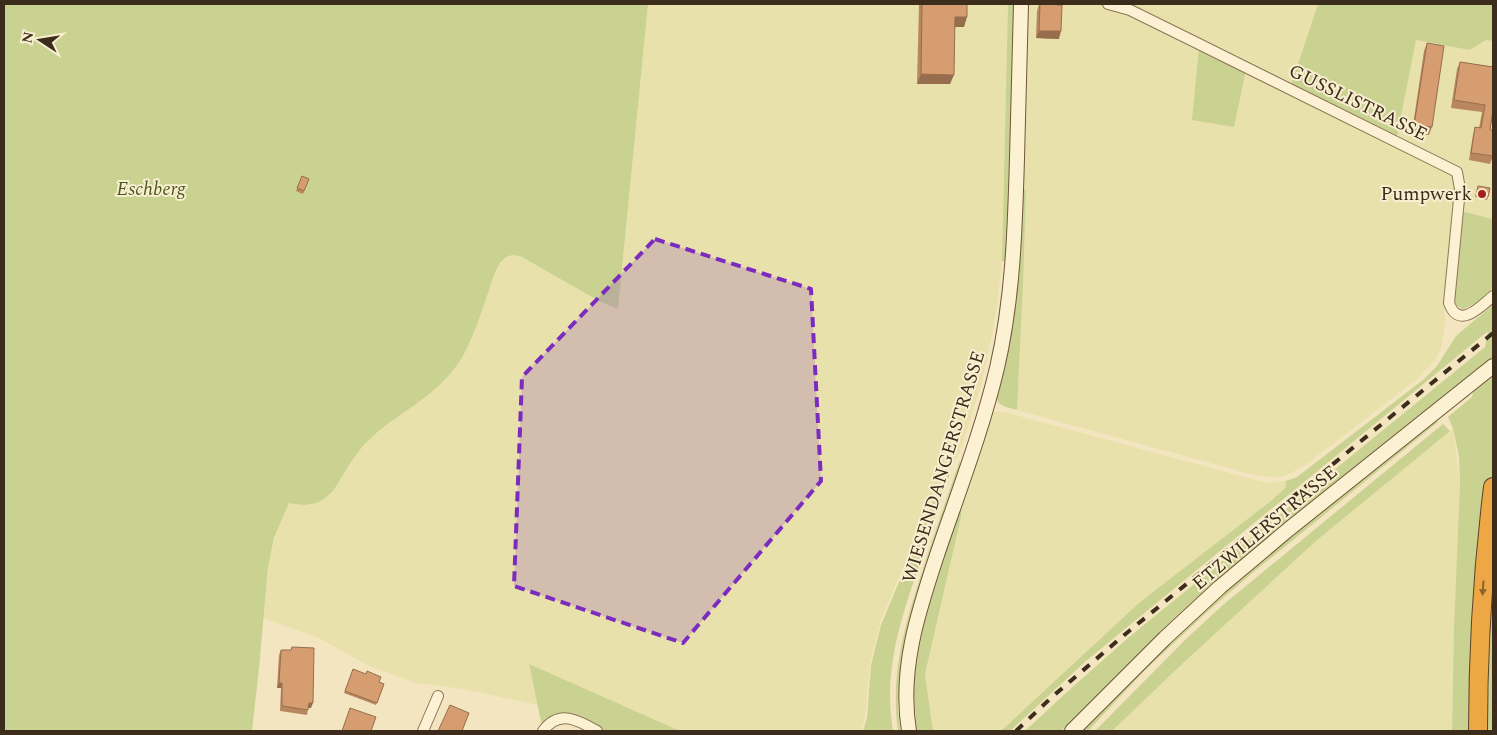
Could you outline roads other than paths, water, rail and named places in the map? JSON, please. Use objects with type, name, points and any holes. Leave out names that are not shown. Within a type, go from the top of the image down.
[{"type":"highway","points":[[1478,731],[1481,624],[1493,487]]},
{"type":"main road","name":"WIESENDANGERSTRASSE","points":[[908,731],[906,683],[907,664],[913,633],[987,405],[1001,351],[1007,314],[1013,261],[1021,4]]},
{"type":"main road","name":"ETZWILERSTRASSE","points":[[1072,731],[1165,638],[1220,588],[1493,366]]},
{"type":"street","name":"GUSSLISTRASSE","points":[[1108,4],[1130,10],[1457,172],[1460,189],[1449,303],[1452,312],[1458,316],[1466,315],[1493,296]]},
{"type":"street","points":[[423,731],[438,696]]},
{"type":"street","points":[[543,731],[551,722],[563,718],[578,721],[597,731]]},
{"type":"railway","points":[[1016,731],[1052,697],[1123,636],[1493,333]]},
{"type":"place","name":"Pumpwerk","points":[[1482,194]]},
{"type":"park label","name":"Eschberg","points":[[151,189]]}]
